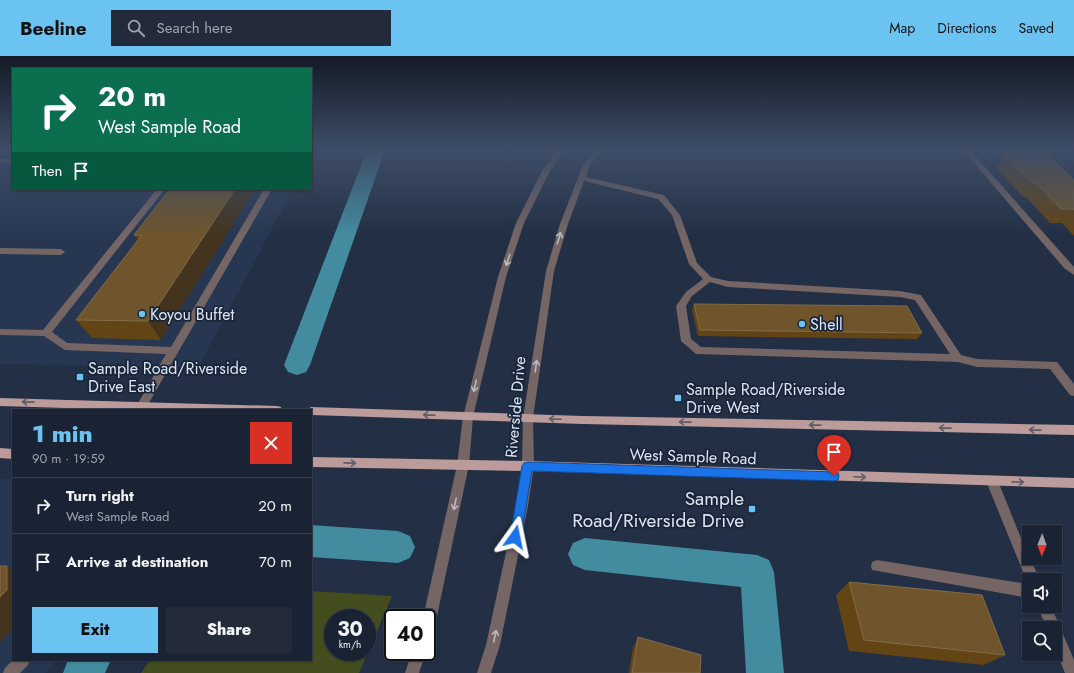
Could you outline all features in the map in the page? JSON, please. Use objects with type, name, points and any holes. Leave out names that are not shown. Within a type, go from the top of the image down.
[{"type":"main road","points":[[0,402],[250,409]]},
{"type":"main road","name":"West Sample Road","points":[[312,411],[528,418],[1074,430]]},
{"type":"main road","points":[[0,453],[12,454]]},
{"type":"main road","name":"West Sample Road","points":[[312,462],[528,466],[992,482],[1074,483]]},
{"type":"street","points":[[432,609],[463,465],[468,416],[502,277],[520,223],[542,179]]},
{"type":"street","name":"Riverside Drive","points":[[484,673],[493,645],[522,506],[528,466],[528,418],[550,271],[564,224],[582,179]]},
{"type":"street","points":[[585,179],[661,197],[676,215],[693,264],[708,279],[728,284],[900,294],[918,297],[958,358]]},
{"type":"street","points":[[991,179],[1062,261],[1074,272]]},
{"type":"street","points":[[46,333],[160,190]]},
{"type":"street","points":[[142,405],[267,190]]},
{"type":"street","points":[[0,251],[61,252]]},
{"type":"street","points":[[708,279],[689,294],[681,306],[686,341],[699,351],[958,358],[977,363],[1053,364],[1074,392]]},
{"type":"street","points":[[0,332],[46,333],[65,346],[173,351]]},
{"type":"street","points":[[992,482],[1030,573]]},
{"type":"street","points":[[876,566],[1022,590]]},
{"type":"street","points":[[1062,649],[1072,673]]},
{"type":"street","points":[[10,673],[22,661]]},
{"type":"street","points":[[412,673],[416,661]]},
{"type":"shaded area","points":[[0,179],[12,179],[12,190],[292,190],[198,368],[0,364]]},
{"type":"shaded area","points":[[0,479],[12,479],[12,661],[55,661],[45,673],[0,673]]},
{"type":"green space","points":[[312,591],[392,596],[386,609],[384,609],[384,615],[376,633],[376,609],[324,609],[324,661],[364,661],[359,673],[141,673],[149,661],[312,661]]},
{"type":"building","points":[[1028,179],[1073,179],[1074,210],[1061,209],[1036,183],[1032,183]]},
{"type":"building","points":[[169,190],[234,190],[148,321],[76,320],[142,235],[134,235]]},
{"type":"building","name":"Shell","points":[[694,304],[907,306],[922,333],[700,330]]},
{"type":"building","points":[[0,566],[7,566],[7,590],[0,597]]},
{"type":"building","points":[[849,582],[982,595],[1005,655],[864,640]]},
{"type":"building","points":[[638,637],[701,655],[700,673],[632,673]]},
{"type":"waterway","points":[[297,365],[365,179]]},
{"type":"waterway","points":[[312,541],[398,547]]},
{"type":"waterway","points":[[585,554],[757,572],[765,673]]},
{"type":"waterway","points":[[82,673],[91,661]]},
{"type":"place","name":"Koyou Buffet","points":[[142,314]]},
{"type":"place","name":"Shell","points":[[802,324]]},
{"type":"place","name":"Sample Road/Riverside Drive East","points":[[80,377]]},
{"type":"place","name":"Sample Road/Riverside Drive West","points":[[678,398]]},
{"type":"place","name":"Sample Road/Riverside Drive","points":[[752,509]]},
{"type":"route","points":[[515,537],[522,506],[528,466],[834,476]]}]
